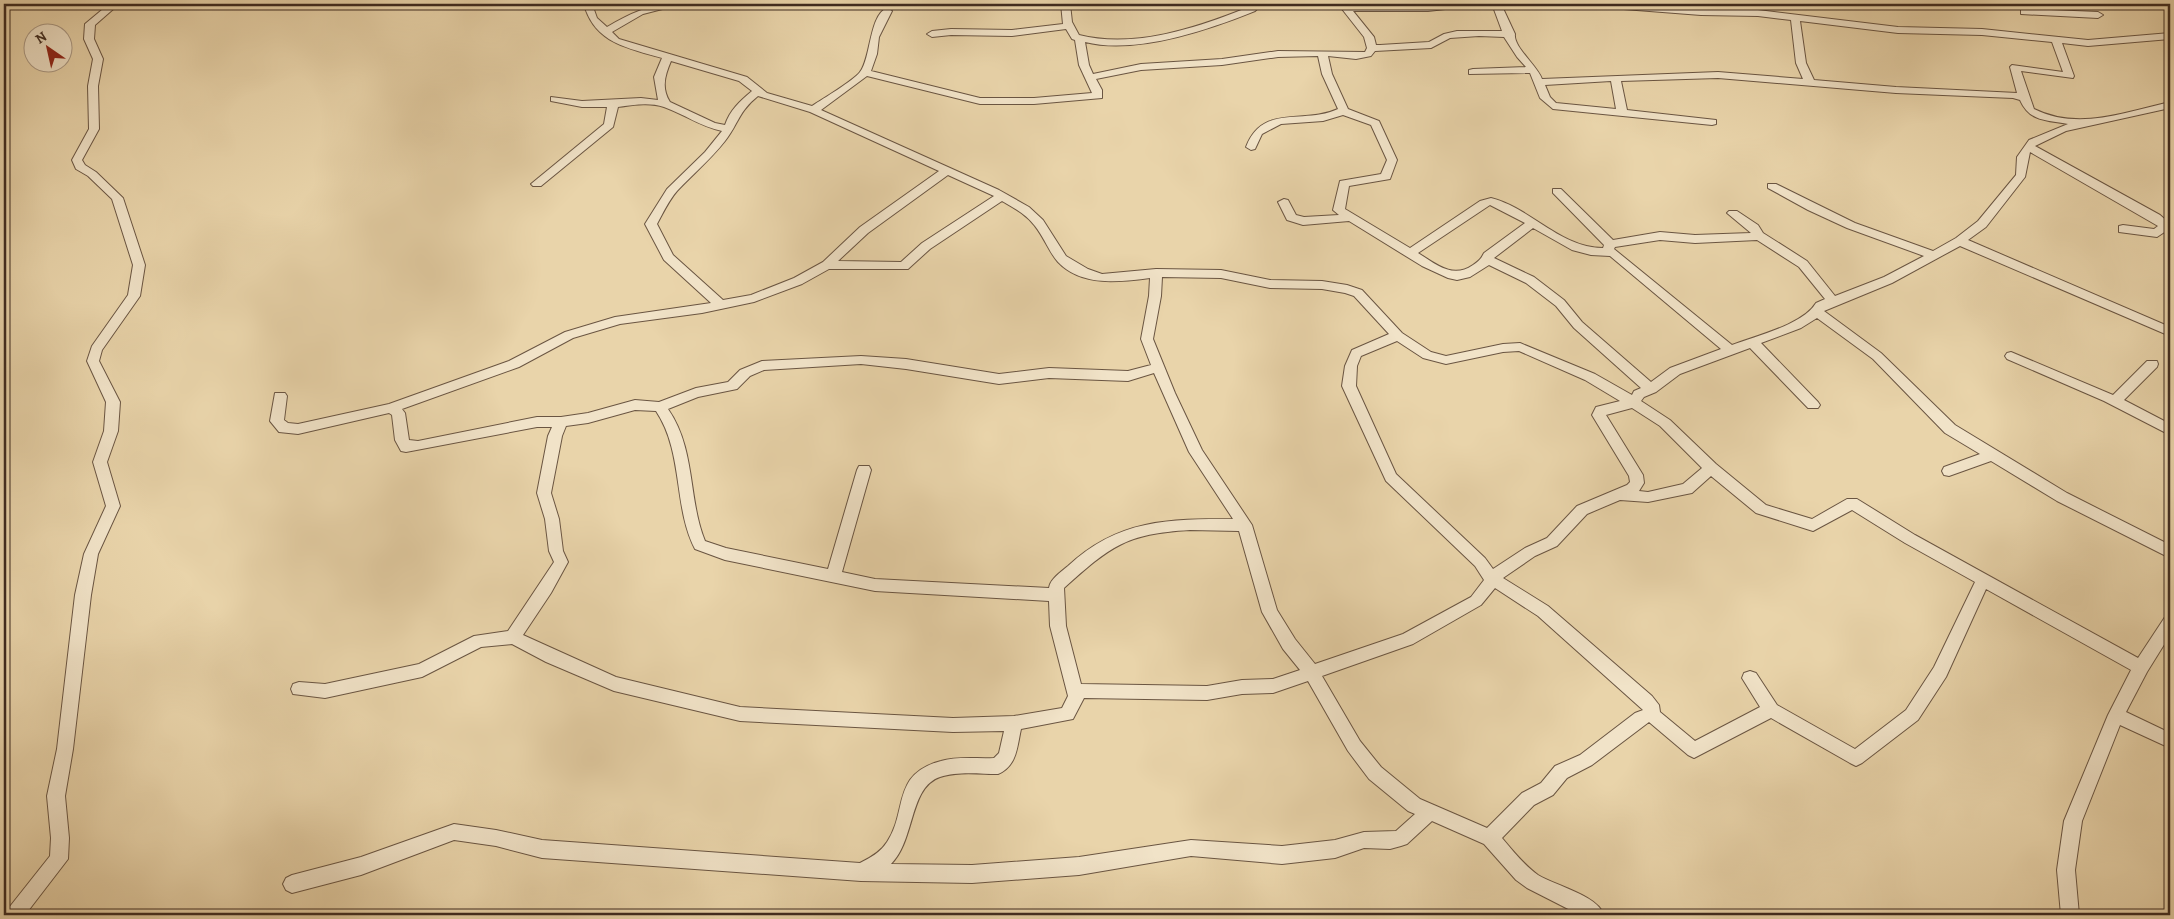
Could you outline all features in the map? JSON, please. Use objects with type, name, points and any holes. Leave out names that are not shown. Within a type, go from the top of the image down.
[{"type":"street","points":[[14,915],[59,859],[60,831],[56,796],[65,749],[83,595],[91,554],[113,506],[100,462],[111,431],[114,402],[93,361],[96,349],[134,296],[139,265],[117,198],[92,174],[80,167],[77,160],[94,129],[93,86],[98,59],[89,39],[90,24],[114,4]]},
{"type":"street","points":[[588,4],[593,19],[616,41],[743,79],[758,91],[783,102],[814,110],[856,131],[948,170],[1025,209],[1039,222],[1062,259],[1071,266],[1101,278],[1124,278],[1156,273],[1221,274],[1270,284],[1322,285],[1348,289],[1358,293],[1398,336],[1417,351],[1446,360],[1503,348],[1520,347],[1590,377],[1634,402],[1665,423],[1711,468],[1761,509],[1813,525],[1852,503],[1910,539],[2140,667]]},
{"type":"street","points":[[606,32],[640,12],[671,4]]},
{"type":"street","points":[[1065,4],[1069,26],[1075,37],[1107,43],[1127,43],[1218,22],[1252,10],[1254,7],[1252,4]]},
{"type":"street","points":[[1341,5],[1428,8],[1462,4]]},
{"type":"street","points":[[1497,4],[1520,55],[1534,70],[1545,98],[1553,106],[1571,110],[1622,112],[1712,122]]},
{"type":"street","points":[[1598,4],[1790,14],[1898,30],[1982,32],[2028,20],[2098,15]]},
{"type":"street","points":[[1341,5],[1368,37],[1372,48]]},
{"type":"street","points":[[814,110],[866,73],[872,54],[874,37],[887,10]]},
{"type":"street","points":[[1790,14],[1801,63],[1809,81]]},
{"type":"street","points":[[2028,20],[2056,40],[2088,43],[2170,36]]},
{"type":"street","points":[[932,34],[951,32],[1012,33],[1069,26]]},
{"type":"street","points":[[1372,48],[1391,49],[1409,44],[1431,45],[1438,38],[1450,34],[1510,34]]},
{"type":"street","points":[[866,73],[980,101],[1034,101],[1098,96],[1097,90],[1084,65],[1080,39]]},
{"type":"street","points":[[2056,40],[2069,76],[2015,67],[2024,98],[2030,111],[2040,116],[2086,124]]},
{"type":"street","points":[[1091,78],[1141,67],[1212,63],[1278,54],[1323,53],[1362,55],[1368,54],[1372,48]]},
{"type":"street","points":[[1323,53],[1323,64],[1330,85],[1343,107],[1343,111]]},
{"type":"street","points":[[666,104],[661,96],[659,76],[668,56]]},
{"type":"street","points":[[1472,72],[1534,70]]},
{"type":"street","points":[[1540,82],[1718,75],[1809,81],[1896,90],[2024,98]]},
{"type":"street","points":[[1619,78],[1616,80],[1616,86],[1622,112]]},
{"type":"street","points":[[721,305],[668,256],[651,224],[670,191],[709,154],[729,129],[732,116],[743,102],[758,91]]},
{"type":"street","points":[[555,100],[582,104],[613,104],[641,101],[666,104],[712,126],[729,129]]},
{"type":"street","points":[[537,184],[609,125],[613,104]]},
{"type":"street","points":[[300,689],[325,691],[422,670],[479,642],[513,636],[552,657],[614,684],[740,714],[953,725],[1014,723],[1067,714],[1079,690],[1206,693],[1242,687],[1274,686],[1408,639],[1476,601],[1492,579],[1530,552],[1552,542],[1582,510],[1621,495],[1632,488],[1637,482],[1636,475],[1599,416],[1601,410],[1634,402],[1639,394],[1651,390],[1675,371],[1797,325],[1817,312],[1820,306],[1888,280],[1960,241],[1982,224],[2021,175],[2022,157],[2028,147],[2053,132],[2170,105]]},
{"type":"street","points":[[1251,147],[1260,130],[1283,121],[1329,118],[1343,111],[1374,123],[1392,160],[1386,177],[1344,183],[1338,204],[1339,210],[1348,218],[1368,226],[1436,268],[1457,276],[1472,271],[1488,260],[1488,256],[1533,223]]},
{"type":"street","points":[[2028,147],[2156,218],[2165,226],[2157,233],[2123,229]]},
{"type":"street","points":[[280,396],[277,421],[284,428],[298,429],[391,408],[470,378],[514,364],[568,335],[594,327],[619,320],[721,305],[754,298],[790,284],[827,265],[864,230],[948,170]]},
{"type":"street","points":[[1772,186],[1826,216],[1874,236],[1935,255]]},
{"type":"street","points":[[1556,191],[1614,254],[1730,350]]},
{"type":"street","points":[[827,265],[904,266],[926,246],[1001,196]]},
{"type":"street","points":[[1411,253],[1484,203],[1491,201],[1533,223],[1556,238],[1590,251],[1660,236],[1695,239],[1759,236]]},
{"type":"street","points":[[1284,202],[1291,217],[1303,221],[1348,218]]},
{"type":"street","points":[[1733,213],[1754,228],[1759,236],[1803,264],[1833,301]]},
{"type":"street","points":[[1960,241],[2170,332]]},
{"type":"street","points":[[1488,260],[1530,280],[1560,303],[1578,325],[1651,390]]},
{"type":"street","points":[[1156,273],[1155,296],[1146,339],[1196,452],[1245,525],[1270,612],[1289,644],[1312,672],[1354,746],[1375,773],[1414,805],[1490,838],[1522,874],[1583,906],[1594,915]]},
{"type":"street","points":[[1817,312],[1877,356],[1950,428],[2062,497],[2093,510],[2170,552]]},
{"type":"street","points":[[1398,336],[1371,345],[1356,353],[1351,366],[1349,386],[1391,477],[1480,562],[1492,579],[1543,610],[1646,701],[1653,710],[1652,714],[1694,750],[1770,710]]},
{"type":"street","points":[[1752,342],[1813,405]]},
{"type":"street","points":[[2011,356],[2115,401],[2170,430]]},
{"type":"street","points":[[391,408],[398,414],[402,440],[406,447],[537,422],[561,422],[588,418],[635,405],[660,407],[696,393],[732,386],[745,373],[762,366],[861,360],[906,364],[999,378],[1049,373],[1128,376],[1158,367]]},
{"type":"street","points":[[2115,401],[2152,364]]},
{"type":"street","points":[[660,407],[668,417],[688,491],[696,536],[700,546],[726,554],[875,585],[1056,595]]},
{"type":"street","points":[[513,636],[546,589],[560,562],[556,551],[552,519],[544,493],[555,436],[561,422]]},
{"type":"street","points":[[1949,471],[1992,455]]},
{"type":"street","points":[[1621,495],[1648,497],[1687,489],[1711,468]]},
{"type":"street","points":[[833,577],[864,470]]},
{"type":"street","points":[[1076,696],[1058,626],[1056,586],[1102,546],[1126,534],[1169,526],[1245,525]]},
{"type":"street","points":[[1750,678],[1770,710],[1856,758],[1912,715],[1940,672],[1982,580]]},
{"type":"street","points":[[2070,915],[2066,870],[2073,821],[2116,715],[2140,667],[2170,622]]},
{"type":"street","points":[[1490,838],[1528,799],[1547,789],[1561,772],[1586,760],[1641,718],[1652,714]]},
{"type":"street","points":[[2116,715],[2170,741]]},
{"type":"street","points":[[860,872],[874,866],[889,854],[897,843],[912,792],[922,779],[942,768],[998,766],[1007,758],[1014,723]]},
{"type":"street","points":[[292,884],[360,866],[454,832],[496,838],[542,849],[860,872],[972,874],[1079,866],[1191,848],[1282,855],[1335,849],[1364,840],[1390,841],[1401,838],[1431,811]]}]
